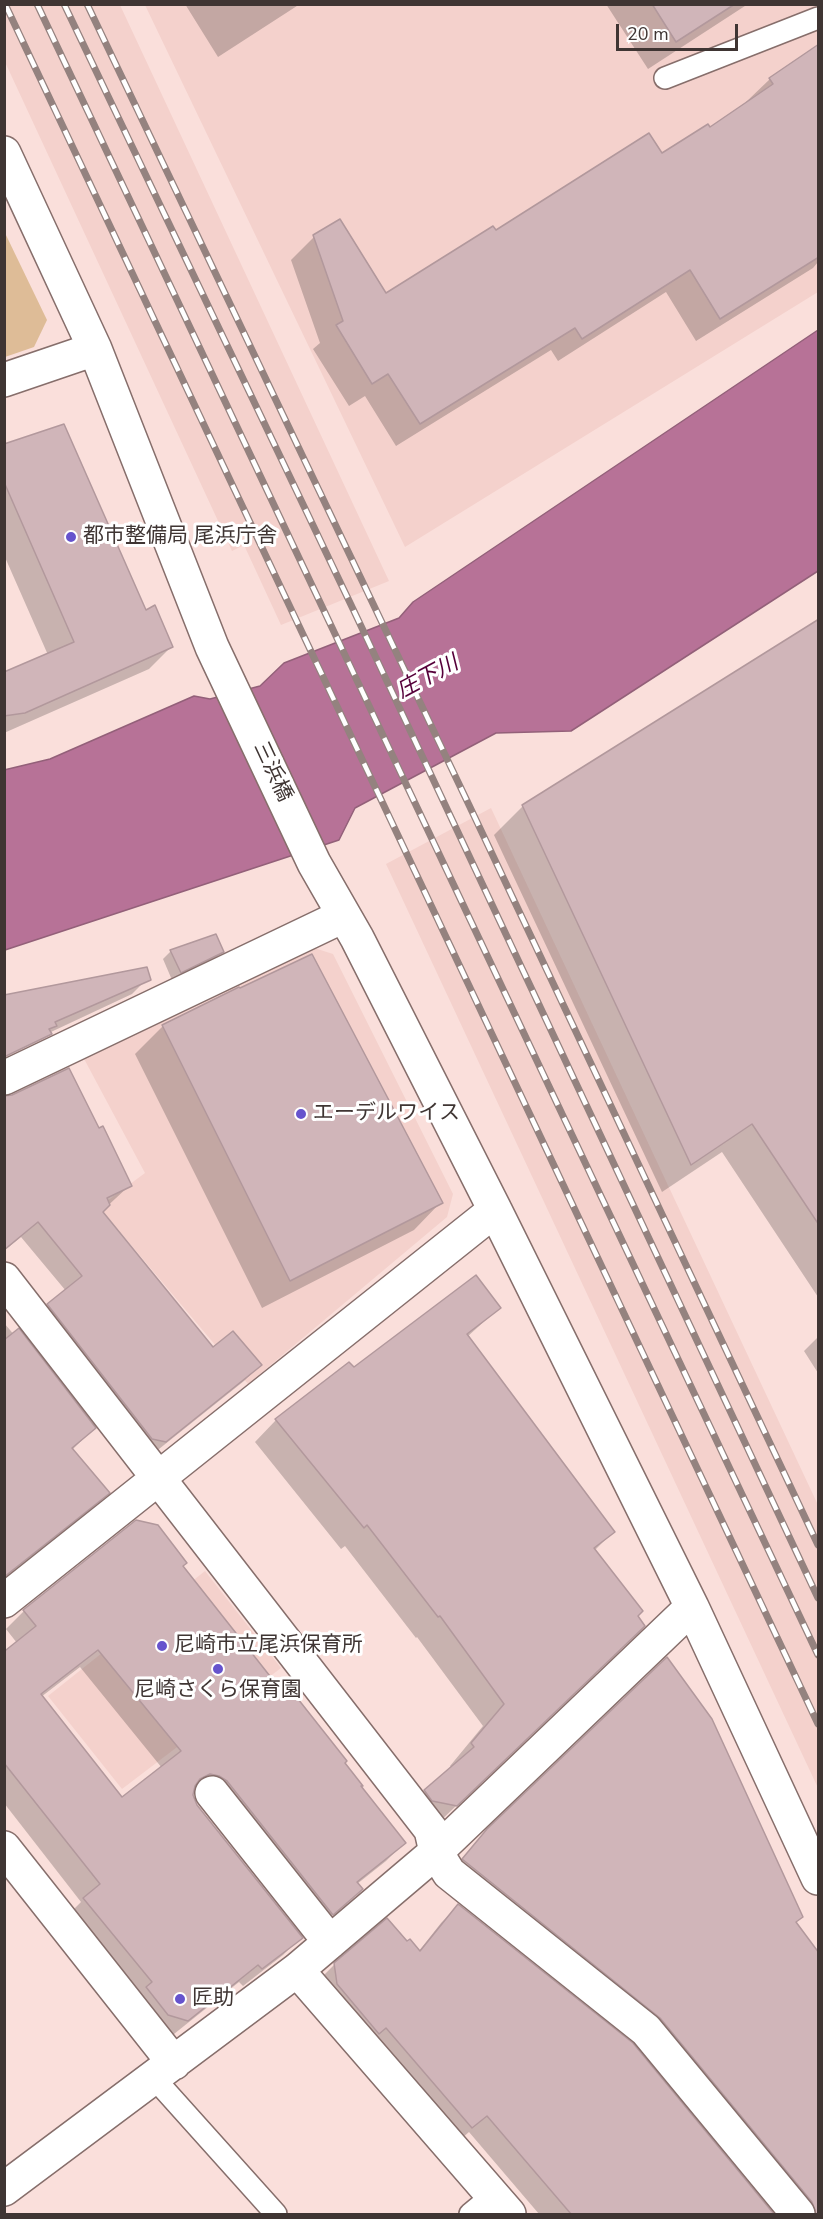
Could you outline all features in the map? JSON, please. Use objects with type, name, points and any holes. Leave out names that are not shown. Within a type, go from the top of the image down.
[{"type":"street","name":"三浜橋","points":[[4,153],[95,350],[212,647],[314,863],[357,938],[495,1210],[692,1607],[819,1878]]},
{"type":"street","points":[[4,380],[95,350]]},
{"type":"street","points":[[4,1078],[344,916]]},
{"type":"street","points":[[4,1601],[495,1210]]},
{"type":"street","points":[[4,1279],[431,1830],[436,1852],[449,1874],[646,2030],[798,2214]]},
{"type":"street","points":[[4,2189],[297,1970],[436,1852],[692,1607]]},
{"type":"street","points":[[212,1793],[330,1942]]},
{"type":"street","points":[[4,1848],[164,2070]]},
{"type":"street","points":[[297,1970],[491,2208]]},
{"type":"lane","points":[[665,78],[819,18]]},
{"type":"lane","points":[[164,2070],[276,2214]]},
{"type":"shaded area","points":[[4,5],[120,5],[389,581],[281,625],[244,545],[232,551],[5,62]]},
{"type":"shaded area","points":[[145,5],[818,5],[818,292],[405,547]]},
{"type":"shaded area","points":[[5,233],[47,320],[34,347],[5,357]]},
{"type":"shaded area","points":[[491,808],[818,1505],[818,1788],[386,864]]},
{"type":"shaded area","points":[[308,946],[333,954],[453,1194],[447,1217],[248,1384],[99,1207],[145,1173],[82,1055]]},
{"type":"shaded area","points":[[205,1571],[281,1668],[122,1789],[48,1696]]},
{"type":"water","name":"庄下川","points":[[818,330],[818,571],[571,731],[496,733],[355,808],[339,840],[5,950],[4,770],[50,759],[194,696],[210,699],[260,686],[284,663],[399,618],[413,602]]},
{"type":"building","points":[[652,4],[735,4],[676,42]]},
{"type":"building","points":[[819,44],[819,257],[720,319],[690,270],[582,339],[575,328],[420,424],[388,374],[372,384],[336,325],[343,321],[313,235],[340,219],[386,293],[493,226],[496,230],[649,133],[662,153],[708,124],[710,127],[773,84],[769,78]]},
{"type":"building","points":[[64,424],[146,610],[155,605],[173,647],[25,713],[4,716],[4,672],[74,642],[4,482],[4,444]]},
{"type":"building","points":[[819,619],[819,1225],[752,1124],[691,1165],[522,805]]},
{"type":"building","points":[[216,934],[224,952],[181,973],[170,950]]},
{"type":"building","name":"エーデルワイス","points":[[312,954],[443,1203],[290,1281],[162,1025]]},
{"type":"building","points":[[147,967],[151,980],[55,1022],[57,1026],[49,1029],[52,1034],[4,1057],[4,995]]},
{"type":"building","points":[[69,1068],[99,1128],[103,1126],[132,1186],[107,1198],[110,1205],[103,1212],[213,1347],[233,1331],[262,1365],[166,1442],[152,1439],[47,1304],[82,1276],[38,1222],[4,1250],[4,1096],[12,1095]]},
{"type":"building","points":[[476,1275],[501,1308],[467,1334],[615,1532],[594,1548],[643,1611],[638,1616],[645,1626],[457,1806],[432,1801],[424,1790],[474,1747],[471,1743],[504,1704],[440,1616],[438,1617],[367,1525],[364,1528],[275,1419],[349,1362],[354,1367]]},
{"type":"building","points":[[19,1328],[96,1428],[72,1448],[110,1493],[4,1577],[4,1340]]},
{"type":"building","points":[[136,1520],[158,1525],[187,1563],[183,1566],[277,1685],[283,1680],[347,1761],[345,1763],[363,1786],[361,1786],[406,1843],[357,1882],[363,1889],[333,1915],[227,1781],[210,1774],[200,1779],[193,1795],[197,1805],[303,1938],[262,1969],[258,1965],[188,2021],[168,2015],[146,1987],[152,1982],[83,1898],[100,1884],[4,1763],[4,1648],[6,1650],[36,1626],[23,1610]],"holes":[[[98,1650],[181,1751],[122,1797],[41,1694]]]},
{"type":"building","points":[[667,1657],[712,1719],[803,1917],[796,1922],[819,1953],[819,2214],[816,2214],[812,2202],[660,2018],[462,1859],[487,1829]]},
{"type":"building","points":[[458,1904],[633,2043],[774,2214],[571,2214],[487,2116],[472,2128],[386,2028],[379,2034],[337,1984],[334,1963],[387,1918],[407,1941],[410,1939],[420,1951]]},
{"type":"railway","points":[[5,4],[818,1724]]},
{"type":"railway","points":[[37,4],[818,1655]]},
{"type":"railway","points":[[64,4],[353,609],[818,1598]]},
{"type":"railway","points":[[87,4],[469,805],[818,1545]]},
{"type":"place","name":"都市整備局 尾浜庁舎","points":[[71,537]]},
{"type":"place","name":"エーデルワイス","points":[[301,1114]]},
{"type":"place","name":"尼崎市立尾浜保育所","points":[[162,1646]]},
{"type":"place","name":"尼崎さくら保育園","points":[[218,1669]]},
{"type":"place","name":"匠助","points":[[180,1999]]}]
